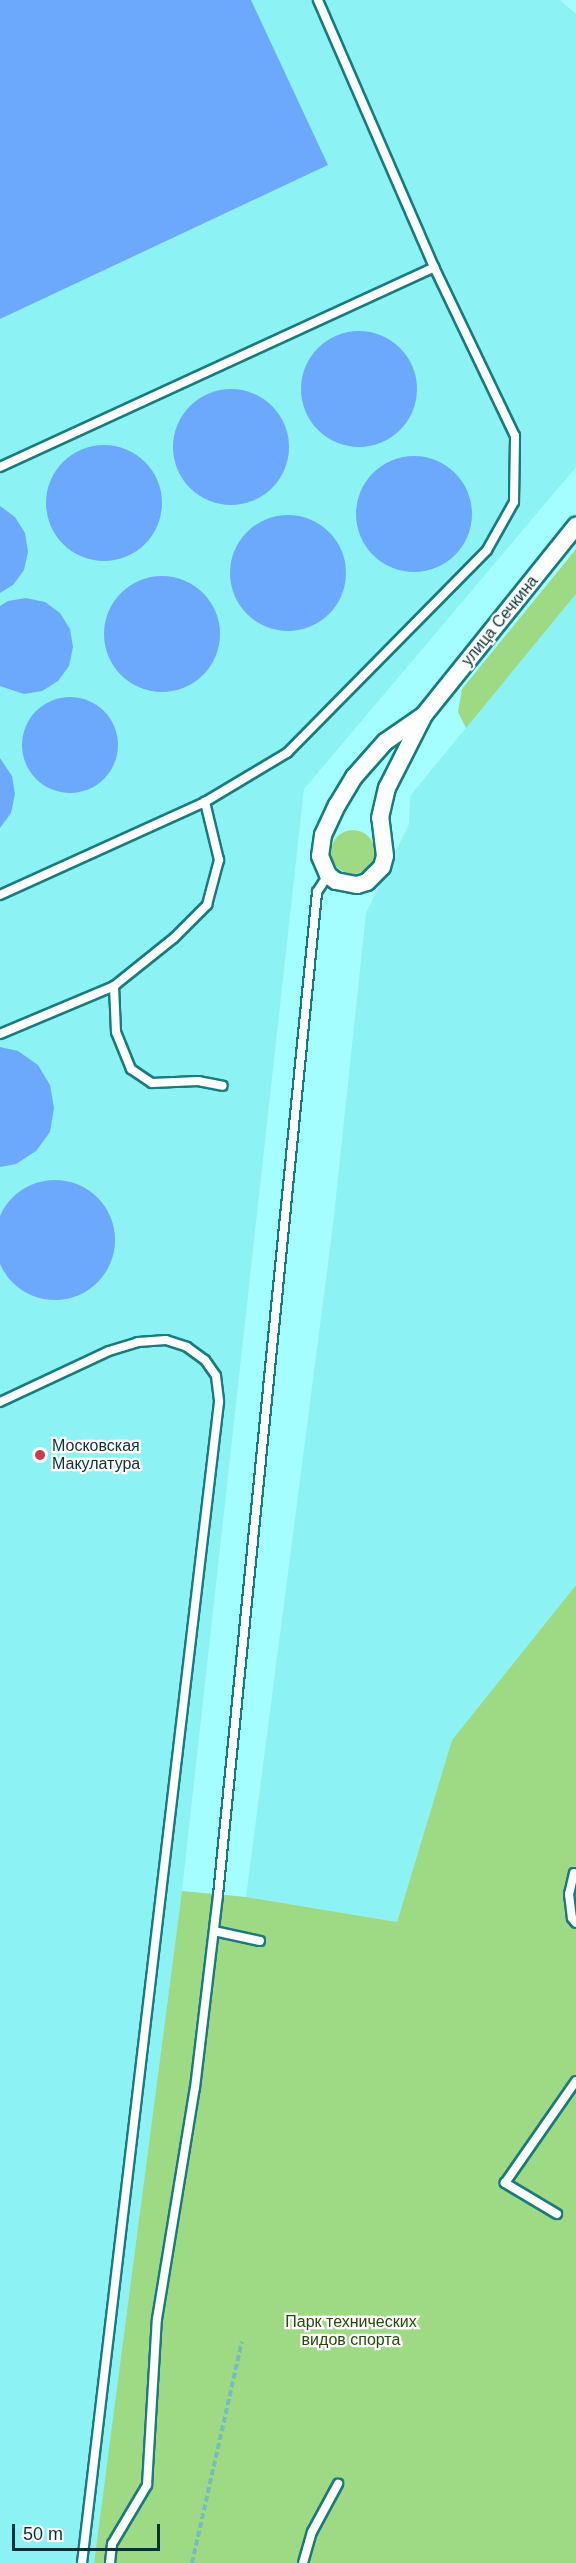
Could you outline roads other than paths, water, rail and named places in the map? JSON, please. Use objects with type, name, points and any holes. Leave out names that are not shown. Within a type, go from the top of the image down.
[{"type":"street","name":"улица Сечкина","points":[[424,715],[385,742],[354,777],[323,835],[320,856],[328,874],[346,885],[357,885],[376,876],[382,867],[386,856],[380,818],[387,788],[424,715],[576,526]]},
{"type":"lane","points":[[0,895],[205,802],[287,753],[487,550],[514,502],[515,436],[434,267],[318,0]]},
{"type":"lane","points":[[0,467],[434,267]]},
{"type":"lane","points":[[0,1034],[114,986],[174,938],[207,905],[219,860],[205,802]]},
{"type":"lane","points":[[110,2563],[112,2544],[147,2485],[157,2319],[195,2088],[214,1931],[317,892],[328,874]]},
{"type":"lane","points":[[114,986],[117,1032],[131,1070],[152,1083],[198,1081],[223,1086]]},
{"type":"lane","points":[[0,1402],[109,1351],[138,1342],[166,1340],[187,1347],[205,1360],[216,1376],[219,1402],[82,2563]]},
{"type":"lane","points":[[574,1873],[569,1894],[572,1918],[576,1923]]},
{"type":"lane","points":[[214,1931],[260,1941]]},
{"type":"lane","points":[[557,2214],[505,2183],[576,2081]]},
{"type":"lane","points":[[303,2563],[312,2532],[338,2484]]},
{"type":"place","name":"Московская Макулатура","points":[[40,1455]]},
{"type":"park label","name":"Парк технических видов спорта","points":[[351,2331]]}]
